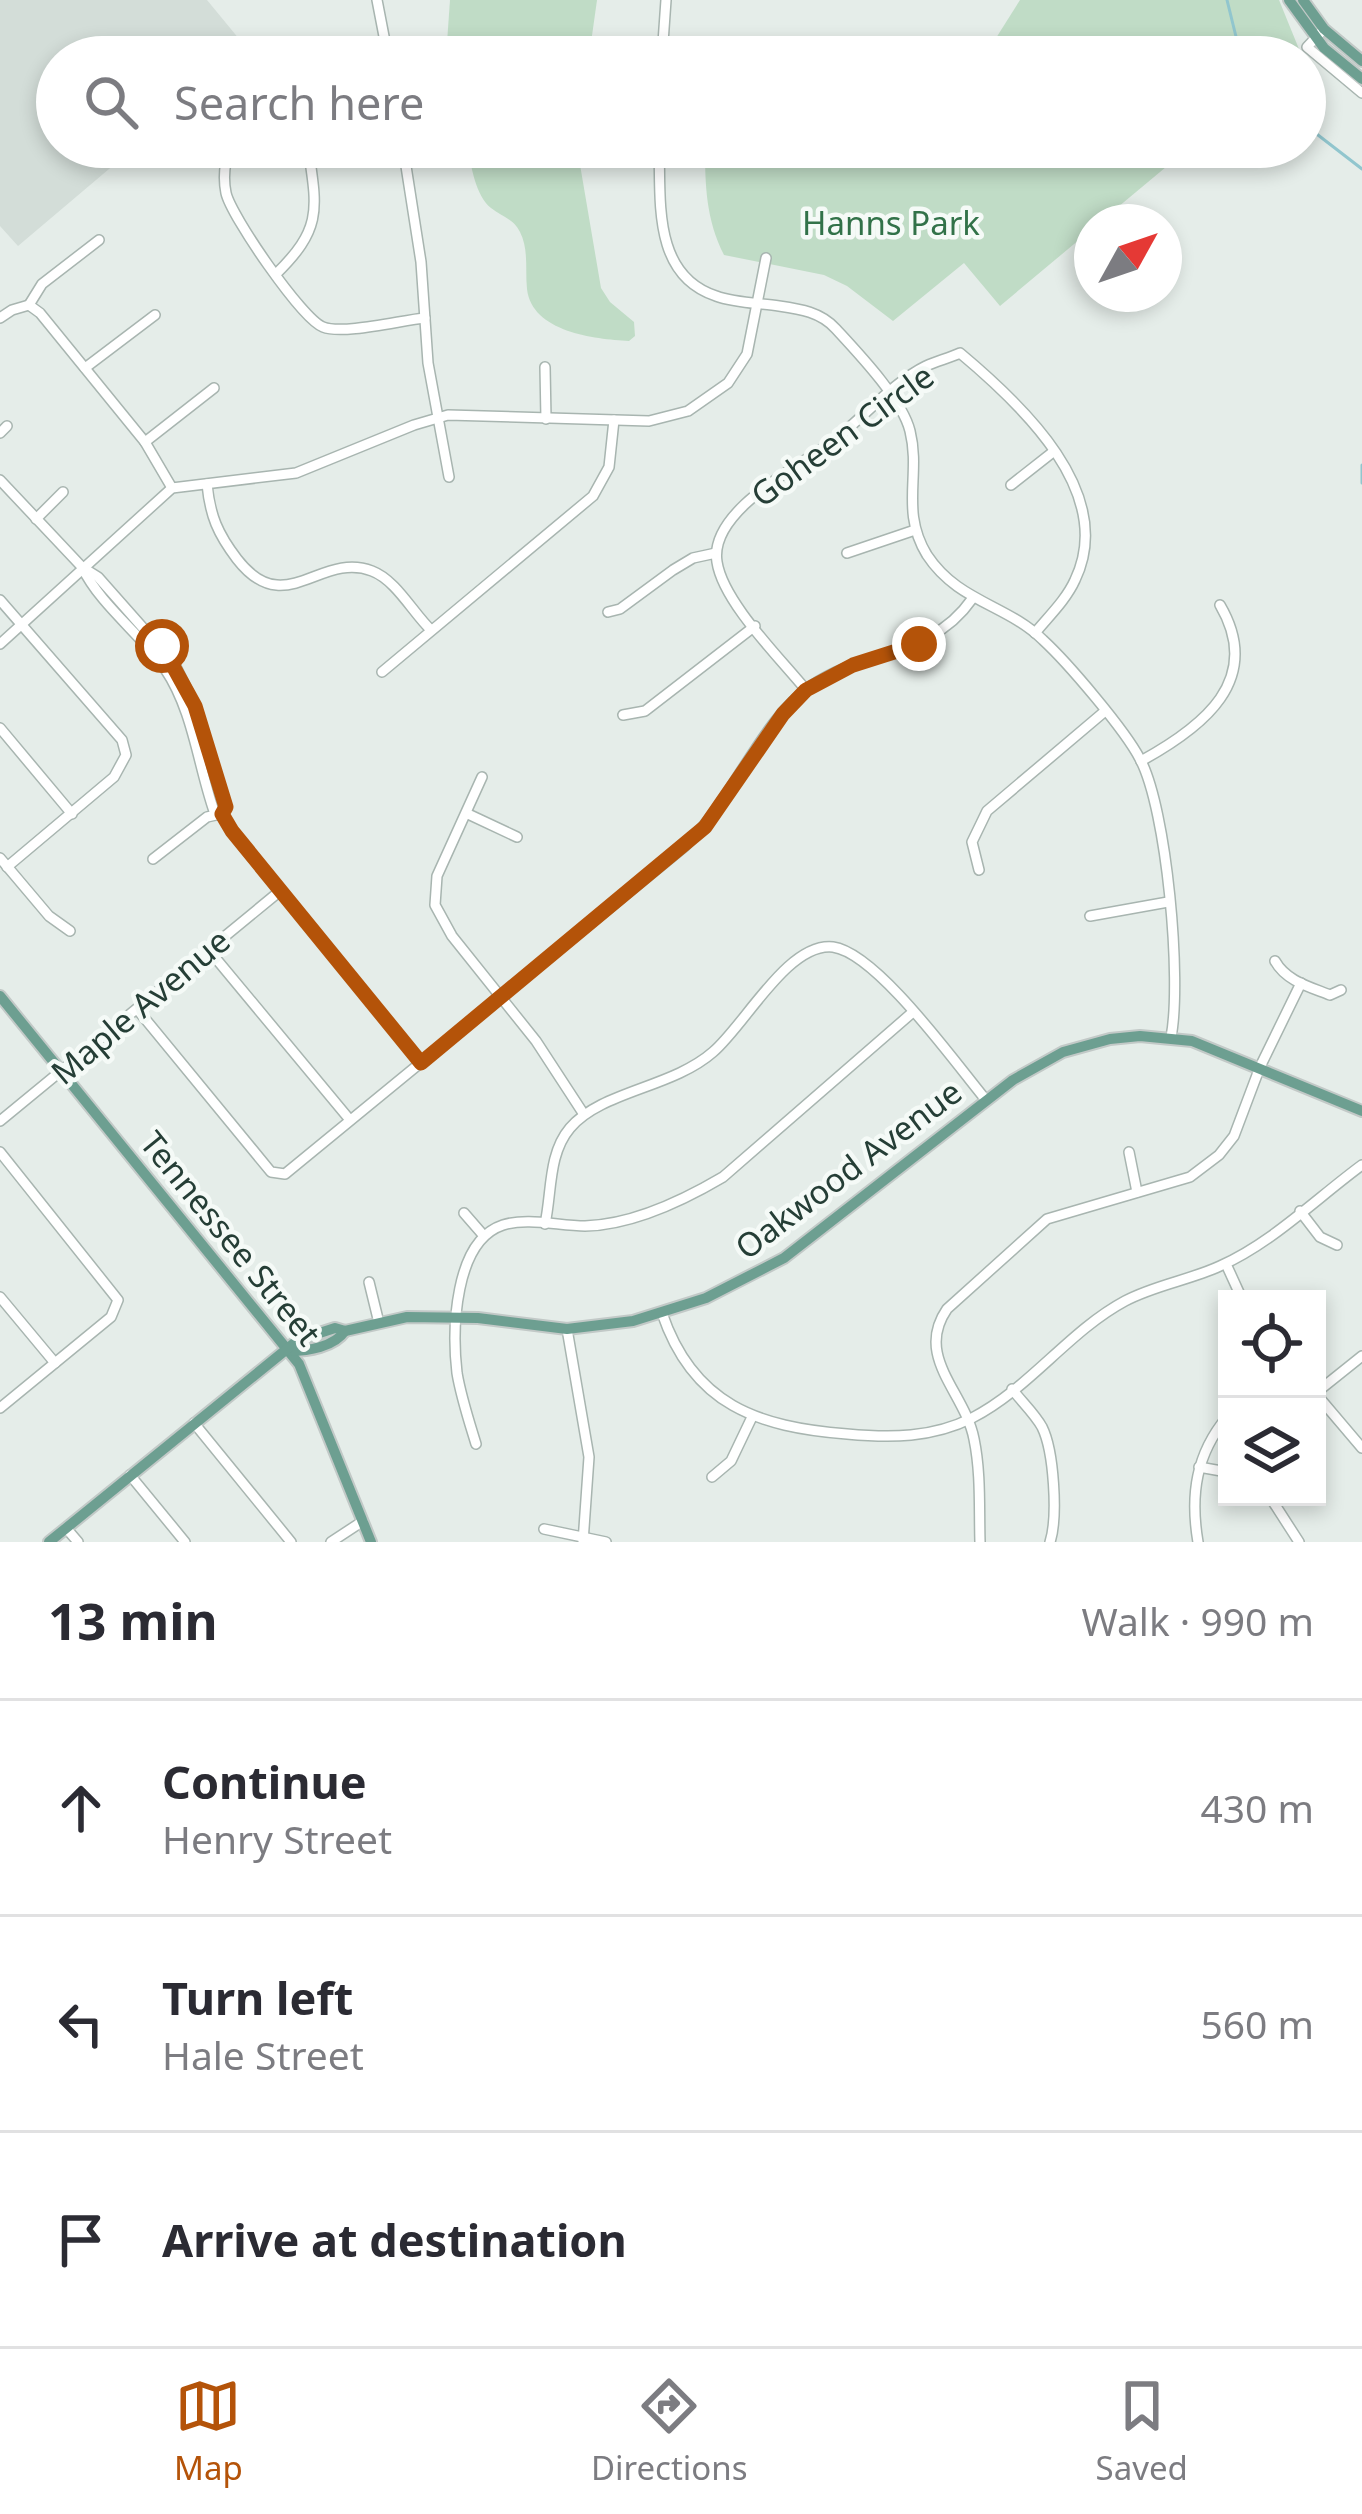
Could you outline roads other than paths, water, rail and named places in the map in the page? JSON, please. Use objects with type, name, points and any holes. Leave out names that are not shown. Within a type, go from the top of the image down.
[{"type":"main road","points":[[1289,0],[1323,36]]},
{"type":"main road","points":[[1303,0],[1324,36]]},
{"type":"main road","points":[[1326,37],[1362,61]]},
{"type":"main road","points":[[1326,40],[1362,79]]},
{"type":"main road","name":"Tennessee Street","points":[[1,998],[299,1364],[371,1542]]},
{"type":"main road","name":"Oakwood Avenue","points":[[49,1542],[298,1340],[335,1328],[345,1331],[406,1317],[567,1329],[662,1313],[706,1298],[784,1258],[986,1100],[1034,1067],[1086,1044],[1171,1037],[1222,1050],[1362,1111]]},
{"type":"street","points":[[377,0],[384,36]]},
{"type":"street","points":[[663,36],[666,0]]},
{"type":"street","points":[[1317,36],[1320,33]]},
{"type":"street","points":[[1326,63],[1362,94]]},
{"type":"street","points":[[227,168],[230,206],[302,308],[326,329],[425,317]]},
{"type":"street","points":[[276,274],[298,252],[314,222],[311,168]]},
{"type":"street","points":[[406,168],[449,477]]},
{"type":"street","points":[[660,168],[663,224],[672,260],[686,279],[703,291],[800,309],[827,320],[906,418],[915,530],[938,569],[972,599],[1035,633],[1141,761],[1154,800],[1177,980],[1171,1037]]},
{"type":"street","points":[[29,305],[42,284],[99,240]]},
{"type":"street","points":[[0,644],[172,488],[296,473],[438,417],[614,421],[668,418],[688,411],[717,394],[747,353],[766,259]]},
{"type":"street","points":[[0,319],[20,306],[29,305],[40,313],[145,442],[172,488]]},
{"type":"street","points":[[85,368],[155,315]]},
{"type":"street","name":"Goheen Circle","points":[[716,553],[738,511],[926,366],[960,353],[991,376],[1077,487],[1086,541],[1076,578],[1035,633]]},
{"type":"street","points":[[545,367],[546,419]]},
{"type":"street","points":[[145,442],[214,388]]},
{"type":"street","points":[[382,672],[593,496],[609,466],[614,421]]},
{"type":"street","points":[[1011,485],[1053,452]]},
{"type":"street","points":[[0,480],[82,566],[91,585],[153,654],[176,687],[214,811],[222,814],[421,1063]]},
{"type":"street","points":[[207,484],[217,533],[262,585],[287,586],[366,568],[380,574],[431,630]]},
{"type":"street","points":[[37,519],[63,492]]},
{"type":"street","points":[[847,553],[915,530]]},
{"type":"street","points":[[608,612],[620,609],[693,558],[716,553],[731,596],[806,690]]},
{"type":"street","points":[[137,1010],[271,1172],[284,1174],[705,827],[783,714],[806,690],[853,665],[940,634],[972,599]]},
{"type":"street","points":[[0,600],[123,741],[126,755],[121,770],[72,814],[4,863],[49,916],[70,931]]},
{"type":"street","points":[[1141,761],[1192,728],[1228,688],[1234,647],[1220,604]]},
{"type":"street","points":[[623,715],[645,711],[755,626]]},
{"type":"street","points":[[979,870],[972,842],[987,811],[1104,712]]},
{"type":"street","points":[[0,728],[72,814]]},
{"type":"street","points":[[482,777],[437,876],[435,904],[452,936],[536,1040],[584,1114]]},
{"type":"street","points":[[153,859],[207,817],[222,814]]},
{"type":"street","points":[[468,814],[517,837]]},
{"type":"street","name":"Maple Avenue","points":[[0,1121],[280,891]]},
{"type":"street","points":[[1090,916],[1168,902]]},
{"type":"street","points":[[545,1224],[560,1141],[584,1114],[695,1066],[720,1046],[791,963],[816,948],[846,950],[860,958],[913,1012],[986,1100]]},
{"type":"street","points":[[208,949],[350,1120]]},
{"type":"street","points":[[1275,962],[1280,971],[1301,983],[1330,995],[1341,990]]},
{"type":"street","points":[[980,1542],[980,1476],[969,1420],[935,1346],[936,1324],[1047,1219],[1190,1178],[1219,1155],[1234,1136],[1260,1067],[1301,983]]},
{"type":"street","points":[[476,1444],[457,1369],[458,1318],[466,1259],[484,1236],[508,1223],[588,1226],[620,1221],[689,1195],[723,1177],[913,1012]]},
{"type":"street","points":[[0,1152],[111,1288],[118,1304],[111,1317],[0,1408]]},
{"type":"street","points":[[1129,1152],[1136,1192]]},
{"type":"street","points":[[662,1313],[676,1348],[694,1372],[728,1405],[752,1417],[784,1427],[890,1436],[942,1431],[969,1420],[1012,1390],[1090,1324],[1129,1299],[1226,1264],[1362,1165]]},
{"type":"street","points":[[1300,1211],[1320,1237],[1337,1245]]},
{"type":"street","points":[[464,1213],[484,1236]]},
{"type":"street","points":[[1226,1264],[1238,1290]]},
{"type":"street","points":[[369,1282],[379,1323]]},
{"type":"street","points":[[0,1297],[55,1363]]},
{"type":"street","points":[[567,1329],[589,1457],[583,1540]]},
{"type":"street","points":[[1326,1386],[1362,1356]]},
{"type":"street","points":[[1012,1390],[1043,1430],[1054,1510],[1050,1542]]},
{"type":"street","points":[[1321,1398],[1362,1448]]},
{"type":"street","points":[[712,1477],[731,1461],[752,1417]]},
{"type":"street","points":[[194,1423],[291,1542]]},
{"type":"street","points":[[1198,1542],[1194,1500],[1198,1467],[1218,1429]]},
{"type":"street","points":[[1198,1467],[1218,1470]]},
{"type":"street","points":[[130,1475],[185,1542]]},
{"type":"street","points":[[1276,1506],[1299,1542]]},
{"type":"street","points":[[331,1542],[363,1521]]},
{"type":"street","points":[[66,1528],[78,1542]]},
{"type":"street","points":[[544,1529],[606,1542]]},
{"type":"waterway","points":[[1227,0],[1236,36]]},
{"type":"waterway","points":[[1326,141],[1362,169]]},
{"type":"waterway","points":[[1362,465],[1362,483]]},
{"type":"park label","name":"Hanns Park","points":[[891,222]]}]
